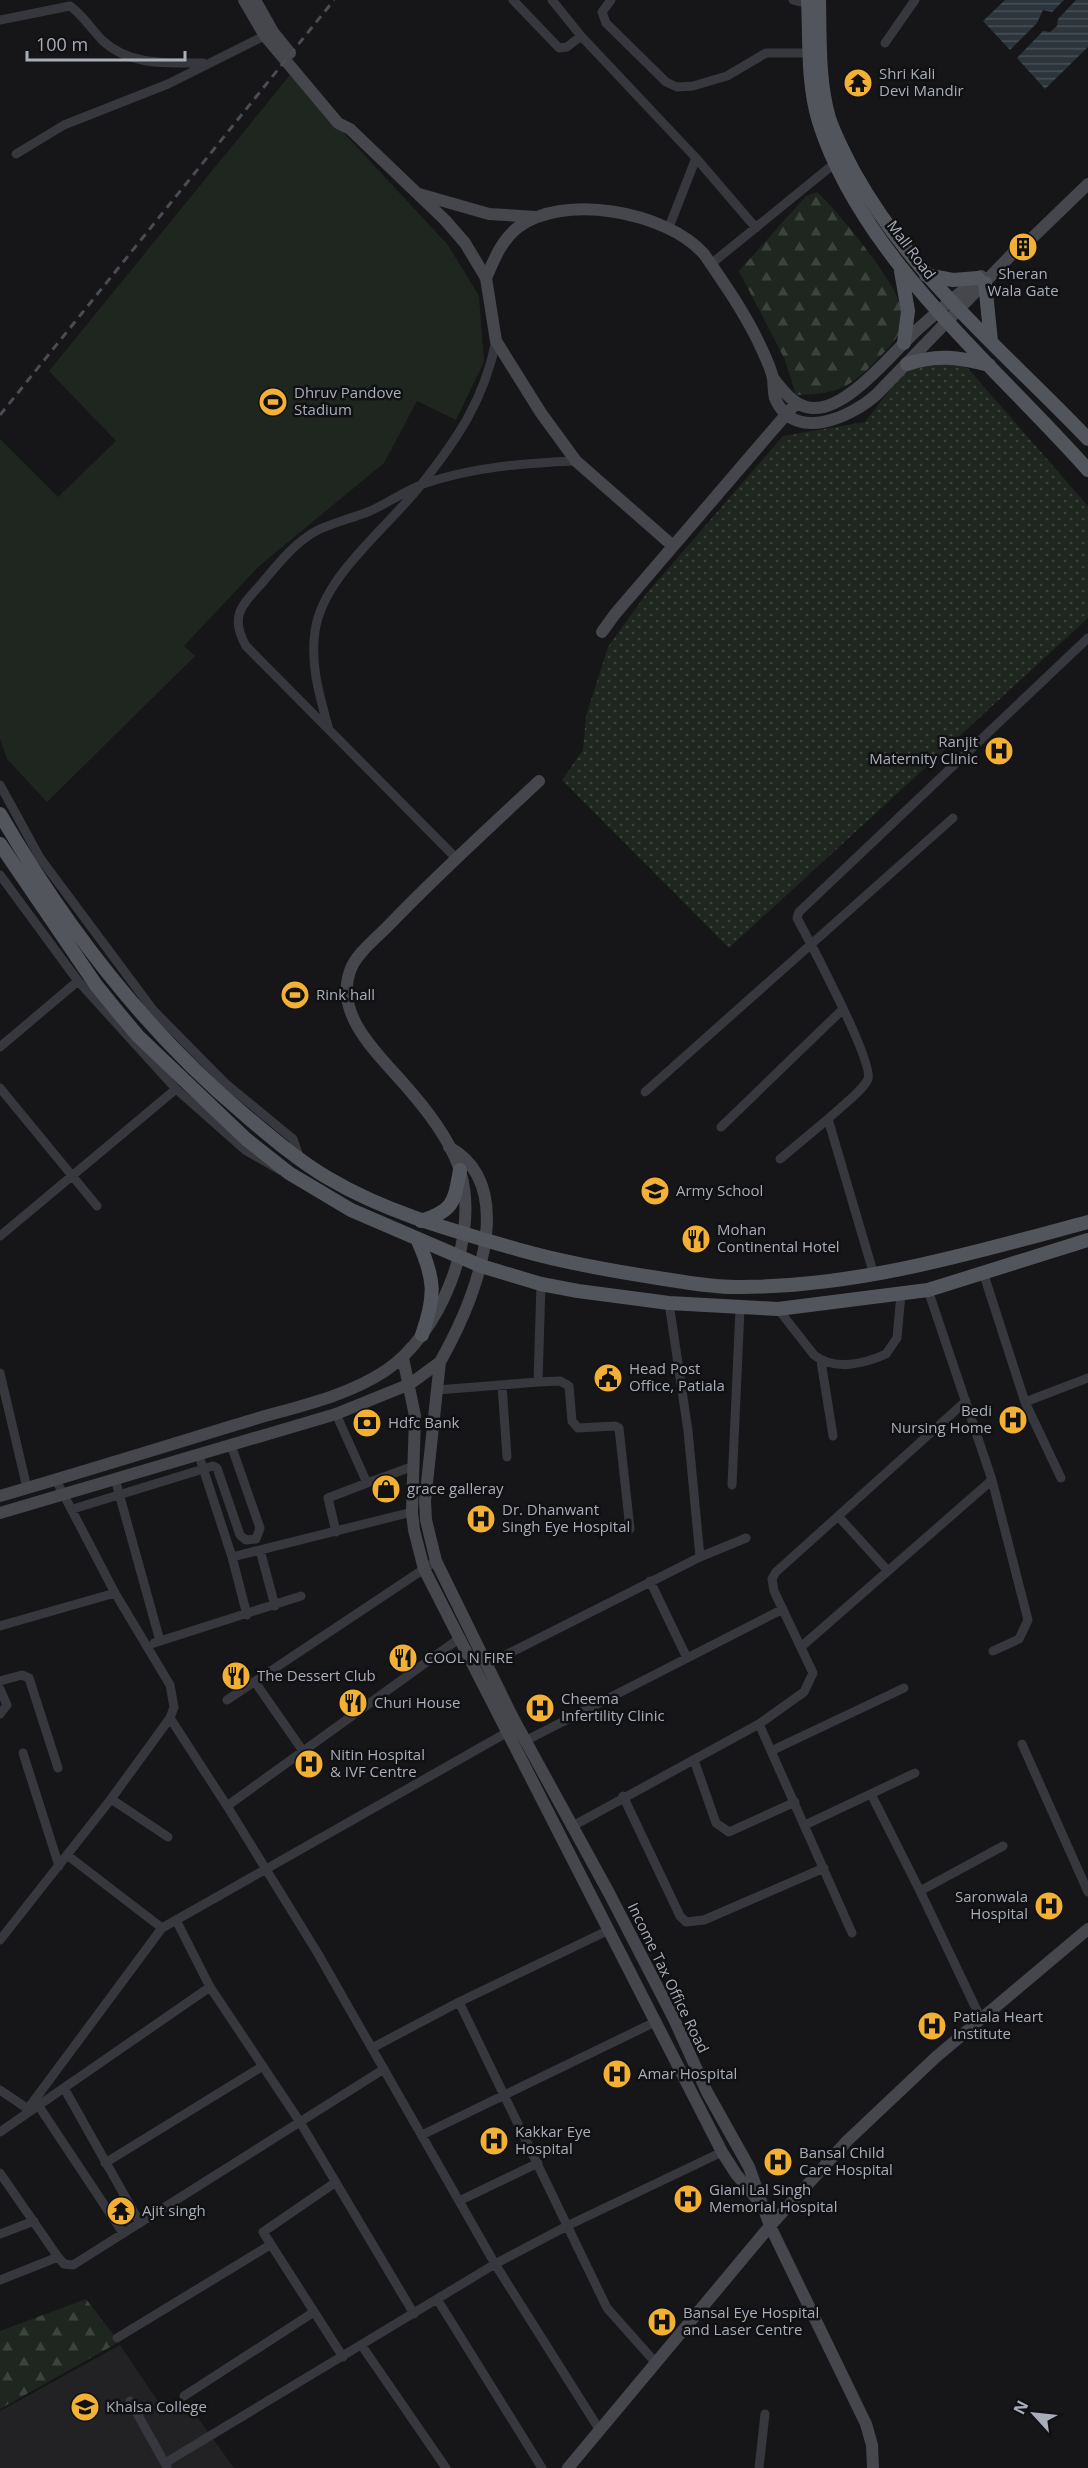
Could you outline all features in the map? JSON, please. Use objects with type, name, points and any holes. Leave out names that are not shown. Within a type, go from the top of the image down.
[{"type":"main road","name":"Mall Road","points":[[812,1],[809,52],[812,93],[819,121],[835,163],[854,198],[897,260],[944,317],[1088,470]]},
{"type":"main road","name":"Mall Road","points":[[812,1],[829,119],[847,158],[877,210],[926,275],[1088,439]]},
{"type":"main road","points":[[897,260],[907,295],[904,343]]},
{"type":"main road","points":[[926,275],[982,281],[992,342]]},
{"type":"main road","points":[[907,364],[927,357],[942,356],[962,358],[991,366]]},
{"type":"main road","points":[[0,814],[46,890],[99,963],[185,1061],[234,1106],[300,1159],[360,1195],[421,1221],[564,1263],[711,1286],[780,1285],[874,1275],[1088,1222]]},
{"type":"main road","points":[[0,844],[82,976],[138,1036],[213,1109],[289,1173],[351,1210],[418,1241],[482,1266],[541,1284],[669,1304],[778,1309],[928,1290],[1088,1240]]},
{"type":"main road","points":[[421,1221],[440,1215],[452,1206],[460,1170]]},
{"type":"main road","points":[[418,1241],[431,1269],[433,1285],[432,1308],[422,1335]]},
{"type":"street","points":[[244,0],[338,123],[350,129],[454,230],[486,278],[496,340],[490,372],[480,397],[421,485],[335,582],[322,605],[315,629],[313,672],[330,732]]},
{"type":"street","points":[[255,0],[269,34]]},
{"type":"street","points":[[513,0],[559,48],[567,47],[581,36]]},
{"type":"street","points":[[552,0],[581,36],[696,158],[756,228]]},
{"type":"street","points":[[611,0],[602,12],[606,23],[666,82],[677,87],[727,76],[766,53],[809,52]]},
{"type":"street","points":[[793,0],[812,1]]},
{"type":"street","points":[[885,43],[915,0]]},
{"type":"street","points":[[0,20],[70,6],[110,48],[121,55],[160,63],[205,63]]},
{"type":"street","points":[[16,154],[64,125],[168,84],[205,63],[269,34]]},
{"type":"street","points":[[669,227],[696,158]]},
{"type":"street","points":[[711,264],[835,163]]},
{"type":"street","points":[[1030,240],[1088,184]]},
{"type":"street","points":[[415,193],[489,214],[537,217],[568,210],[597,211],[637,216],[669,227],[697,246],[750,325],[773,378],[775,399],[788,414],[809,423],[837,420],[868,403],[907,364],[944,317],[1015,251]]},
{"type":"street","points":[[486,278],[506,239],[518,228],[537,217]]},
{"type":"street","points":[[773,378],[796,403],[810,408],[832,404],[864,382],[904,343],[944,317]]},
{"type":"street","points":[[496,340],[523,386],[576,461],[673,546]]},
{"type":"street","points":[[602,632],[796,403]]},
{"type":"street","points":[[456,858],[246,646],[238,625],[242,604],[304,540],[318,530],[369,512],[421,485],[492,467],[576,461]]},
{"type":"street","points":[[780,1160],[864,1085],[869,1074],[843,1009],[797,918],[804,906],[1088,638]]},
{"type":"street","points":[[0,1496],[290,1410],[365,1383],[403,1358],[422,1335],[440,1305],[460,1257],[466,1201],[460,1170],[449,1147],[418,1100],[362,1034],[350,1015],[346,996],[350,970],[364,951],[456,858],[539,781]]},
{"type":"street","points":[[0,785],[40,858],[153,1010],[225,1083],[293,1139],[300,1159]]},
{"type":"street","points":[[645,1092],[953,818]]},
{"type":"street","points":[[0,874],[176,1089],[245,1150],[270,1167],[289,1173]]},
{"type":"street","points":[[0,1047],[82,976]]},
{"type":"street","points":[[721,1127],[843,1009]]},
{"type":"street","points":[[0,1088],[97,1206]]},
{"type":"street","points":[[0,1236],[176,1089]]},
{"type":"street","points":[[828,1119],[874,1275]]},
{"type":"street","points":[[0,1513],[336,1414],[410,1384],[440,1362],[482,1266],[487,1216],[482,1182],[474,1166],[463,1155],[449,1147]]},
{"type":"street","points":[[983,1272],[1025,1402],[1061,1478]]},
{"type":"street","points":[[538,1382],[541,1284]]},
{"type":"street","points":[[928,1290],[992,1480],[1028,1620],[1020,1639],[993,1651]]},
{"type":"street","points":[[821,1361],[838,1366],[886,1354],[897,1338],[901,1294]]},
{"type":"street","points":[[669,1304],[688,1431],[700,1557]]},
{"type":"street","points":[[732,1485],[740,1309]]},
{"type":"street","points":[[778,1309],[821,1361],[833,1436]]},
{"type":"street","points":[[403,1358],[415,1416],[412,1512],[424,1569],[506,1733],[535,1774],[609,1930],[722,2152],[736,2174],[759,2202]]},
{"type":"street","name":"Income Tax Office Road","points":[[440,1362],[425,1501],[426,1520],[436,1561],[525,1741],[535,1774],[571,1827],[609,1893],[674,2019],[707,2092],[749,2167],[759,2202],[866,2424],[872,2445],[873,2468]]},
{"type":"street","points":[[0,1373],[27,1488]]},
{"type":"street","points":[[1025,1402],[1088,1378]]},
{"type":"street","points":[[437,1390],[560,1381],[569,1386],[572,1421],[578,1428],[615,1426],[619,1428],[630,1529]]},
{"type":"street","points":[[502,1385],[507,1457]]},
{"type":"street","points":[[571,1827],[623,1796],[759,1724],[804,1692],[813,1673],[772,1585],[776,1572],[966,1401]]},
{"type":"street","points":[[336,1414],[367,1484]]},
{"type":"street","points":[[73,1509],[211,1466],[217,1468],[240,1535],[246,1540],[256,1539],[260,1528],[231,1445]]},
{"type":"street","points":[[199,1454],[232,1557],[247,1615]]},
{"type":"street","points":[[336,1532],[327,1503],[328,1498],[414,1466]]},
{"type":"street","points":[[115,1479],[160,1641]]},
{"type":"street","points":[[0,1940],[111,1799],[170,1718],[174,1707],[170,1685],[115,1593],[56,1480]]},
{"type":"street","points":[[801,1647],[992,1480]]},
{"type":"street","points":[[232,1557],[412,1512]]},
{"type":"street","points":[[839,1517],[888,1571]]},
{"type":"street","points":[[488,1664],[650,1581],[746,1538]]},
{"type":"street","points":[[260,1550],[275,1605]]},
{"type":"street","points":[[227,1700],[436,1561]]},
{"type":"street","points":[[650,1581],[687,1658]]},
{"type":"street","points":[[0,1626],[115,1593]]},
{"type":"street","points":[[146,1645],[247,1615],[301,1596]]},
{"type":"street","points":[[525,1741],[783,1609]]},
{"type":"street","points":[[228,1806],[460,1638]]},
{"type":"street","points":[[0,1681],[22,1675],[29,1678],[58,1768]]},
{"type":"street","points":[[255,1682],[303,1751]]},
{"type":"street","points":[[771,1751],[904,1688]]},
{"type":"street","points":[[0,1689],[7,1706],[0,1714]]},
{"type":"street","points":[[170,1718],[266,1868],[495,2264],[599,2429]]},
{"type":"street","points":[[759,1724],[852,1933]]},
{"type":"street","points":[[25,2113],[162,1928],[506,1733]]},
{"type":"street","points":[[1022,1744],[1088,1892]]},
{"type":"street","points":[[23,1753],[59,1866]]},
{"type":"street","points":[[694,1760],[716,1823],[729,1832],[795,1802]]},
{"type":"street","points":[[805,1825],[915,1773]]},
{"type":"street","points":[[870,1794],[920,1891],[981,2019]]},
{"type":"street","points":[[623,1796],[680,1916],[686,1922],[704,1920],[824,1868]]},
{"type":"street","points":[[111,1799],[168,1837]]},
{"type":"street","points":[[920,1891],[1004,1846]]},
{"type":"street","points":[[67,1855],[162,1928]]},
{"type":"street","points":[[176,1920],[210,1987],[300,2122],[414,2314]]},
{"type":"street","points":[[568,2468],[770,2226],[847,2141],[936,2057],[1088,1929]]},
{"type":"street","points":[[372,2048],[459,2002],[609,1930]]},
{"type":"street","points":[[0,2132],[210,1987]]},
{"type":"street","points":[[459,2002],[569,2225],[607,2308],[655,2362]]},
{"type":"street","points":[[422,2135],[655,2022]]},
{"type":"street","points":[[105,2163],[263,2066]]},
{"type":"street","points":[[0,2174],[58,2258],[64,2264],[73,2265],[384,2069]]},
{"type":"street","points":[[64,2088],[140,2223]]},
{"type":"street","points":[[0,2090],[25,2113]]},
{"type":"street","points":[[38,2105],[123,2233]]},
{"type":"street","points":[[130,2401],[166,2466],[495,2264],[569,2225],[722,2152]]},
{"type":"street","points":[[459,2201],[538,2163]]},
{"type":"street","points":[[336,2182],[266,2229],[264,2236],[343,2357]]},
{"type":"street","points":[[0,2234],[34,2221]]},
{"type":"street","points":[[117,2338],[270,2245]]},
{"type":"street","points":[[0,2280],[58,2258]]},
{"type":"street","points":[[437,2299],[542,2468]]},
{"type":"street","points":[[184,2396],[314,2312]]},
{"type":"street","points":[[362,2346],[446,2468]]},
{"type":"street","points":[[759,2468],[765,2414]]},
{"type":"shaded area","points":[[1005,0],[1064,0],[1052,12],[1043,10],[1037,23],[1010,50],[983,21]]},
{"type":"shaded area","points":[[1076,0],[1088,0],[1088,47],[1045,89],[1017,58],[1043,31],[1050,32],[1057,26],[1058,19]]},
{"type":"shaded area","name":"Khalsa College","points":[[120,2345],[165,2412],[187,2403],[234,2468],[0,2468],[0,2411]]},
{"type":"green space","points":[[290,75],[448,245],[479,296],[484,362],[456,420],[417,401],[384,463],[258,567],[184,646],[195,656],[47,802],[7,759],[0,739],[0,439],[58,497],[116,441],[49,371]]},
{"type":"green space","points":[[817,192],[853,232],[881,270],[900,303],[903,315],[900,330],[889,348],[855,380],[829,392],[796,395],[785,360],[739,271],[806,196]]},
{"type":"green space","points":[[924,363],[964,364],[1088,506],[1088,618],[729,948],[562,780],[583,750],[586,716],[608,647],[646,594],[783,436],[865,422],[903,372]]},
{"type":"green space","points":[[86,2299],[119,2342],[0,2409],[0,2331]]},
{"type":"tunnel","points":[[1015,251],[1030,240]]},
{"type":"railway","points":[[0,415],[334,0]]},
{"type":"place","name":"Shri Kali Devi Mandir","points":[[858,83]]},
{"type":"place","name":"Sheran Wala Gate","points":[[1023,247]]},
{"type":"place","name":"Dhruv Pandove Stadium","points":[[273,402]]},
{"type":"place","name":"Ranjit Maternity Clinic","points":[[999,751]]},
{"type":"place","name":"Rink hall","points":[[295,995]]},
{"type":"place","name":"Army School","points":[[655,1191]]},
{"type":"place","name":"Mohan Continental Hotel","points":[[696,1239]]},
{"type":"place","name":"Head Post Office, Patiala","points":[[608,1378]]},
{"type":"place","name":"Bedi Nursing Home","points":[[1013,1420]]},
{"type":"place","name":"Hdfc Bank","points":[[367,1423]]},
{"type":"place","name":"grace galleray","points":[[386,1489]]},
{"type":"place","name":"Dr. Dhanwant Singh Eye Hospital","points":[[481,1519]]},
{"type":"place","name":"COOL N FIRE","points":[[403,1658]]},
{"type":"place","name":"The Dessert Club","points":[[236,1676]]},
{"type":"place","name":"Churi House","points":[[353,1703]]},
{"type":"place","name":"Cheema Infertility Clinic","points":[[540,1708]]},
{"type":"place","name":"Nitin Hospital & IVF Centre","points":[[309,1764]]},
{"type":"place","name":"Saronwala Hospital","points":[[1049,1906]]},
{"type":"place","name":"Patiala Heart Institute","points":[[932,2026]]},
{"type":"place","name":"Amar Hospital","points":[[617,2074]]},
{"type":"place","name":"Kakkar Eye Hospital","points":[[494,2141]]},
{"type":"place","name":"Bansal Child Care Hospital","points":[[778,2162]]},
{"type":"place","name":"Giani Lal Singh Memorial Hospital","points":[[688,2199]]},
{"type":"place","name":"Ajit singh","points":[[121,2211]]},
{"type":"place","name":"Bansal Eye Hospital and Laser Centre","points":[[662,2322]]},
{"type":"place","name":"Khalsa College","points":[[85,2407]]}]
